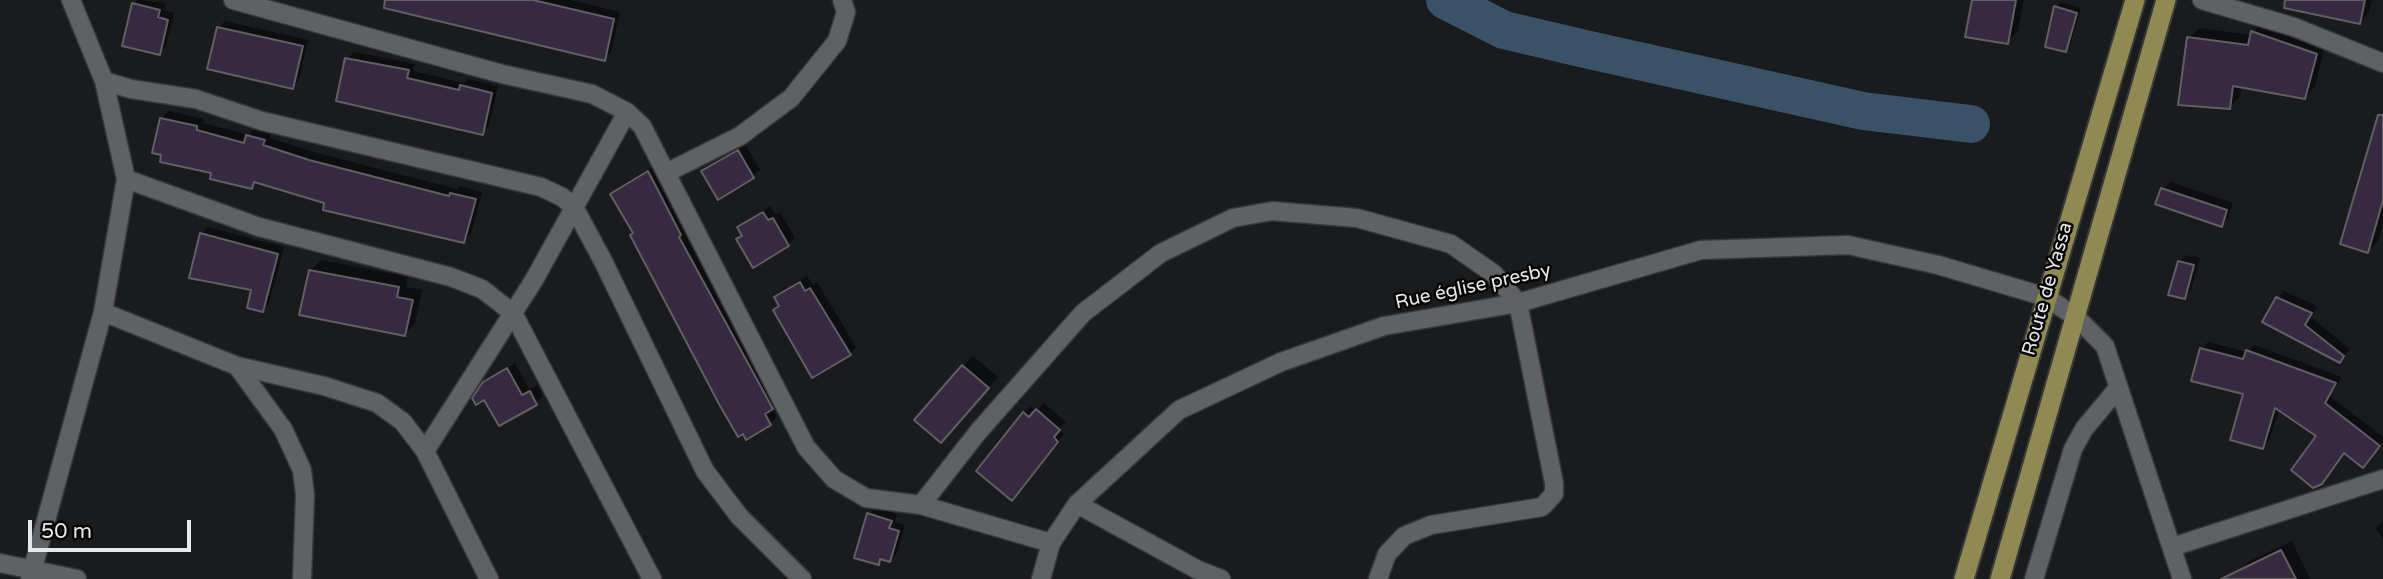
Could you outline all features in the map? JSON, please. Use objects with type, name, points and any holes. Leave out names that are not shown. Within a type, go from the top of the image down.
[{"type":"main road","name":"Route de Yassa","points":[[1964,579],[2135,0]]},
{"type":"main road","name":"Route de Yassa","points":[[2000,579],[2166,0]]},
{"type":"street","points":[[31,574],[103,312],[126,179],[104,81],[71,0]]},
{"type":"street","points":[[233,0],[502,74],[593,94],[627,112],[642,126],[806,447],[834,479],[866,498],[921,505],[1051,543]]},
{"type":"street","points":[[666,173],[740,136],[792,98],[837,41],[846,12],[842,0]]},
{"type":"street","points":[[2202,0],[2294,27],[2383,63]]},
{"type":"street","points":[[104,81],[131,89],[196,99],[262,121],[541,187],[574,207],[705,471],[739,516],[802,579]]},
{"type":"street","points":[[425,451],[513,313],[627,112]]},
{"type":"street","points":[[126,179],[259,227],[451,277],[482,289],[513,313],[652,579]]},
{"type":"street","points":[[921,505],[978,432],[1083,313],[1161,253],[1233,218],[1272,211],[1357,218],[1451,244],[1494,274],[1518,303],[1554,483],[1553,494],[1542,507],[1431,524],[1404,536],[1387,554],[1378,579]]},
{"type":"street","name":"Rue église presby","points":[[1041,579],[1051,543],[1077,504],[1179,410],[1281,362],[1384,327],[1518,303],[1701,250],[1848,245],[1938,265],[2046,297],[2077,318],[2105,346],[2146,461],[2182,579]]},
{"type":"street","points":[[103,312],[237,366],[324,386],[377,403],[403,422],[425,451],[489,579]]},
{"type":"street","points":[[237,366],[283,429],[302,470],[305,495],[303,579]]},
{"type":"street","points":[[2034,579],[2073,449],[2084,429],[2118,388]]},
{"type":"street","points":[[2172,547],[2383,478]]},
{"type":"street","points":[[1077,504],[1198,570],[1221,579]]},
{"type":"street","points":[[0,564],[31,574],[77,579]]},
{"type":"building","points":[[385,0],[533,0],[614,19],[605,61],[384,8]]},
{"type":"building","points":[[1972,0],[2016,0],[2008,44],[1965,37]]},
{"type":"building","points":[[2285,0],[2365,0],[2360,24],[2284,8]]},
{"type":"building","points":[[132,3],[160,10],[158,17],[168,20],[160,55],[122,46]]},
{"type":"building","points":[[2054,6],[2077,13],[2066,52],[2045,47]]},
{"type":"building","points":[[217,27],[303,46],[293,89],[207,69]]},
{"type":"building","points":[[2251,31],[2317,54],[2305,99],[2233,86],[2230,109],[2178,105],[2187,37],[2248,45]]},
{"type":"building","points":[[345,58],[409,70],[407,78],[459,90],[460,85],[492,93],[483,135],[336,101]]},
{"type":"building","points":[[2378,115],[2383,115],[2383,200],[2368,253],[2340,244]]},
{"type":"building","points":[[160,118],[197,126],[197,130],[244,143],[246,135],[265,140],[263,145],[309,160],[449,196],[450,193],[476,199],[464,243],[323,210],[324,203],[254,182],[252,189],[210,179],[211,173],[160,162],[161,155],[152,153]]},
{"type":"building","points":[[738,150],[754,178],[718,200],[701,171]]},
{"type":"building","points":[[648,171],[681,235],[679,237],[773,409],[765,414],[771,425],[746,440],[743,434],[738,437],[719,404],[630,235],[633,233],[610,194]]},
{"type":"building","points":[[2161,188],[2227,210],[2222,227],[2155,204]]},
{"type":"building","points":[[763,212],[768,220],[773,218],[789,246],[753,268],[736,239],[742,236],[737,227]]},
{"type":"building","points":[[200,233],[278,254],[263,312],[247,308],[251,290],[189,278]]},
{"type":"building","points":[[2178,261],[2194,265],[2185,299],[2168,295]]},
{"type":"building","points":[[309,270],[399,287],[397,297],[413,300],[405,336],[299,315]]},
{"type":"building","points":[[800,282],[805,291],[810,288],[851,355],[812,378],[773,310],[779,306],[774,297]]},
{"type":"building","points":[[2276,297],[2312,313],[2305,325],[2344,356],[2340,363],[2262,322]]},
{"type":"building","points":[[2200,348],[2243,359],[2246,350],[2336,383],[2325,403],[2380,446],[2363,468],[2344,453],[2322,484],[2313,488],[2291,470],[2316,436],[2275,408],[2263,449],[2230,440],[2243,394],[2191,381]]},
{"type":"building","points":[[962,365],[989,388],[941,443],[914,420]]},
{"type":"building","points":[[507,368],[522,395],[530,391],[537,405],[499,426],[484,400],[476,405],[472,398],[483,382]]},
{"type":"building","points":[[1036,409],[1060,430],[1054,437],[1058,442],[1012,501],[976,471],[1023,412],[1029,417]]},
{"type":"building","points":[[867,513],[892,521],[889,528],[899,531],[890,562],[880,559],[879,565],[854,558]]},
{"type":"building","points":[[2281,550],[2296,579],[2221,579]]},
{"type":"waterway","points":[[1445,0],[1504,30],[1863,111],[1971,124]]}]
